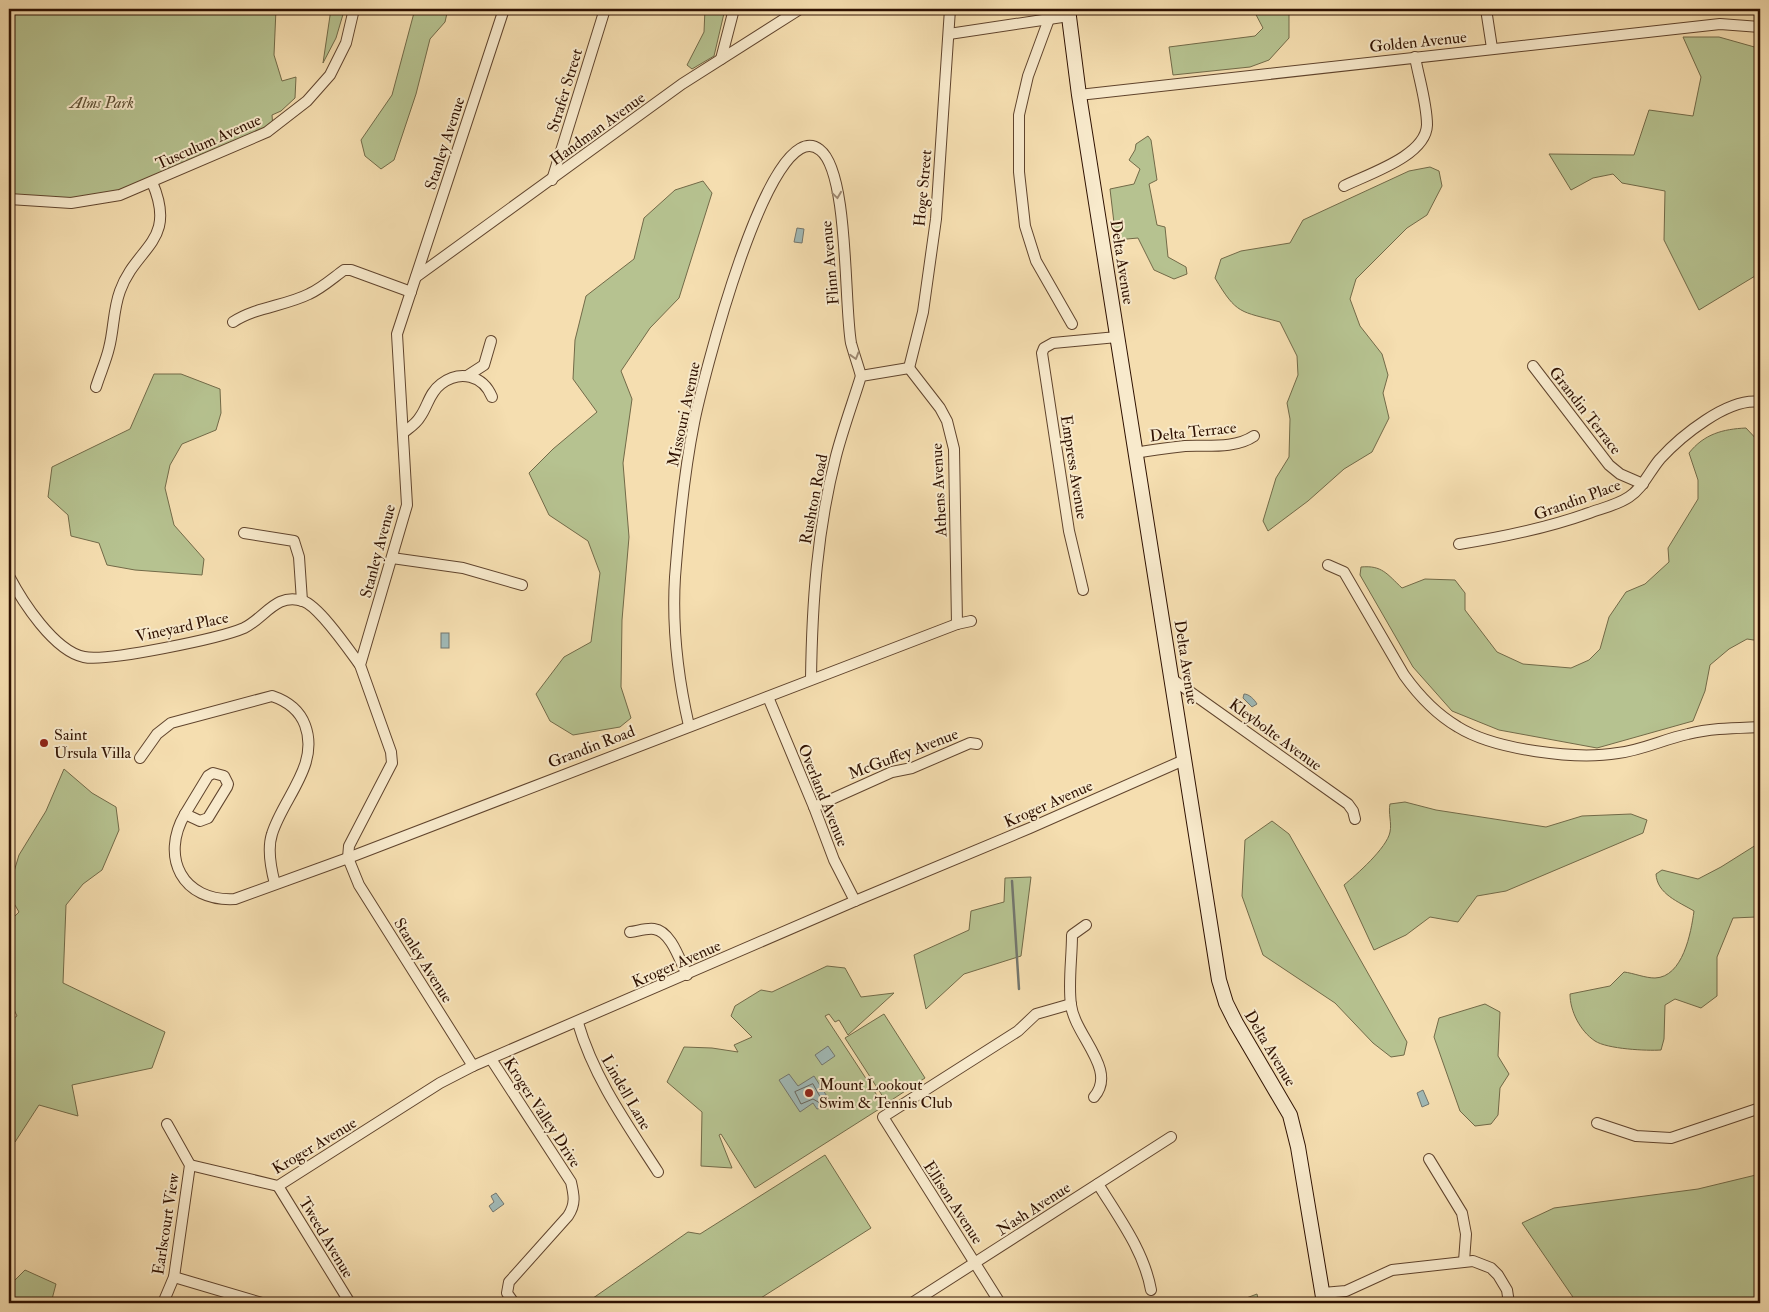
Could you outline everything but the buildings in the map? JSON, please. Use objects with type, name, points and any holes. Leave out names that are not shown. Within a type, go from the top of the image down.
[{"type":"main road","name":"Delta Avenue","points":[[1068,12],[1079,95],[1219,980],[1226,1003],[1236,1023],[1290,1116],[1298,1147],[1323,1298]]},
{"type":"street","name":"Tusculum Avenue","points":[[9,199],[48,203],[94,200],[120,195],[267,132],[301,107],[317,91],[340,58],[348,36],[354,9]]},
{"type":"street","name":"Stanley Avenue","points":[[360,665],[407,505],[397,334],[504,9]]},
{"type":"street","name":"Strafer Street","points":[[552,180],[605,9]]},
{"type":"street","points":[[721,59],[734,9]]},
{"type":"street","name":"Handman Avenue","points":[[416,277],[682,84],[800,9]]},
{"type":"street","name":"Hoge Street","points":[[909,368],[923,312],[936,219],[950,9]]},
{"type":"street","points":[[1486,9],[1492,48]]},
{"type":"street","points":[[949,34],[1049,19],[1068,12]]},
{"type":"street","points":[[1049,19],[1044,27],[1028,76],[1019,115],[1019,172],[1025,226],[1036,261],[1072,324]]},
{"type":"street","name":"Golden Avenue","points":[[1079,95],[1720,24],[1760,27]]},
{"type":"street","points":[[1344,186],[1409,154],[1423,140],[1427,124],[1415,57]]},
{"type":"street","name":"Missouri Avenue","points":[[689,726],[677,649],[675,579],[681,504],[694,424],[719,325],[766,191],[779,170],[795,154],[810,147],[821,150]]},
{"type":"street","name":"Flinn Avenue","points":[[821,150],[827,157],[835,180],[843,235],[852,343],[861,376]]},
{"type":"street","points":[[96,388],[110,347],[120,290],[152,242],[158,227],[161,212],[159,199],[152,182]]},
{"type":"street","points":[[233,322],[247,313],[266,310],[309,295],[344,270],[351,270],[411,292]]},
{"type":"street","name":"Empress Avenue","points":[[1083,590],[1069,531],[1042,358],[1044,348],[1053,344],[1117,337]]},
{"type":"street","points":[[403,433],[416,422],[432,393],[441,384],[455,377],[467,376],[484,366],[491,341]]},
{"type":"street","name":"Grandin Terrace","points":[[1533,366],[1609,465],[1620,474],[1643,484]]},
{"type":"street","points":[[861,376],[909,368]]},
{"type":"street","name":"Athens Avenue","points":[[909,368],[948,421],[954,449],[956,624]]},
{"type":"street","points":[[467,376],[485,385],[492,397]]},
{"type":"street","name":"Rushton Road","points":[[811,679],[812,620],[820,539],[836,455],[861,376]]},
{"type":"street","name":"Grandin Place","points":[[1459,544],[1527,532],[1559,524],[1620,502],[1643,484],[1659,461],[1694,429],[1740,404],[1760,402]]},
{"type":"street","name":"Delta Terrace","points":[[1135,453],[1187,446],[1227,444],[1246,440],[1254,436]]},
{"type":"street","points":[[244,532],[294,541],[299,557],[302,601],[332,628],[360,665],[391,752],[392,763],[349,846],[348,858]]},
{"type":"street","points":[[392,558],[463,568],[522,585]]},
{"type":"street","points":[[1328,565],[1344,572],[1415,691],[1443,717],[1476,737],[1548,752],[1598,755],[1636,750],[1677,736],[1702,731],[1760,727]]},
{"type":"street","name":"Vineyard Place","points":[[9,576],[28,608],[53,638],[84,658],[120,655],[208,638],[245,627],[275,604],[289,598],[302,601]]},
{"type":"street","name":"Grandin Road","points":[[185,814],[176,829],[174,840],[175,860],[179,872],[196,889],[223,900],[234,899],[348,858],[689,726],[768,698],[811,679],[956,624],[971,621]]},
{"type":"street","name":"Kleybolte Avenue","points":[[1172,679],[1348,804],[1354,810],[1355,819]]},
{"type":"street","points":[[140,758],[157,734],[171,723],[272,696],[290,704],[303,720],[310,746],[305,765],[271,836],[271,866],[275,884]]},
{"type":"street","name":"Overland Avenue","points":[[768,698],[834,860],[855,901]]},
{"type":"street","name":"McGuffey Avenue","points":[[814,808],[892,772],[912,768],[970,743],[977,744]]},
{"type":"street","name":"Kroger Avenue","points":[[190,1165],[278,1186],[440,1083],[473,1066],[578,1023],[855,901],[1030,828],[1184,760]]},
{"type":"street","points":[[216,772],[224,776],[228,784],[227,787],[208,818],[200,821],[185,814],[208,776],[216,772]]},
{"type":"street","name":"Stanley Avenue","points":[[348,858],[359,885],[473,1066]]},
{"type":"street","points":[[1086,925],[1072,935],[1070,1004],[1074,1020],[1101,1068],[1102,1081],[1094,1097]]},
{"type":"street","points":[[630,932],[651,929],[662,932],[668,938],[687,975]]},
{"type":"street","name":"Ellison Avenue","points":[[1000,1303],[882,1117],[1018,1030],[1036,1014],[1070,1004]]},
{"type":"street","name":"Lindell Lane","points":[[578,1023],[590,1060],[606,1092],[658,1172]]},
{"type":"street","name":"Kroger Valley Drive","points":[[491,1059],[571,1182],[574,1196],[574,1207],[568,1216],[508,1282],[507,1293],[514,1303]]},
{"type":"street","points":[[1597,1123],[1636,1136],[1671,1138],[1760,1108]]},
{"type":"street","name":"Earlscourt View","points":[[162,1303],[174,1277],[190,1165],[167,1124]]},
{"type":"street","name":"Nash Avenue","points":[[912,1303],[1170,1137]]},
{"type":"street","points":[[1429,1159],[1462,1213],[1466,1234],[1464,1261]]},
{"type":"street","points":[[1098,1184],[1138,1249],[1151,1290]]},
{"type":"street","name":"Tweed Avenue","points":[[278,1186],[350,1303]]},
{"type":"street","points":[[1323,1298],[1346,1291],[1392,1270],[1464,1261],[1482,1264],[1498,1275],[1507,1290],[1509,1303]]},
{"type":"street","points":[[174,1277],[262,1303]]},
{"type":"green space","name":"Alms Park","points":[[9,9],[276,9],[274,55],[282,81],[296,77],[295,98],[281,111],[272,115],[273,128],[94,200],[9,199]]},
{"type":"green space","points":[[331,9],[343,9],[344,11],[336,38],[323,63]]},
{"type":"green space","points":[[415,9],[448,9],[445,22],[430,39],[416,94],[394,160],[381,169],[365,156],[361,140],[392,95]]},
{"type":"green space","points":[[705,9],[725,9],[714,56],[692,69],[687,65],[704,32]]},
{"type":"green space","points":[[1229,9],[1253,9],[1230,14]]},
{"type":"green space","points":[[1253,9],[1289,9],[1289,38],[1269,60],[1250,67],[1173,75],[1169,47],[1255,36],[1263,28]]},
{"type":"green space","points":[[1683,37],[1719,37],[1758,48],[1760,51],[1760,273],[1699,310],[1664,240],[1665,191],[1622,183],[1613,174],[1593,178],[1571,190],[1549,154],[1634,155],[1649,110],[1693,116],[1701,77]]},
{"type":"green space","points":[[1148,136],[1151,140],[1157,180],[1149,184],[1157,225],[1165,227],[1168,257],[1186,267],[1187,274],[1174,279],[1154,270],[1138,238],[1116,240],[1110,189],[1134,184],[1140,169],[1129,160],[1136,144]]},
{"type":"green space","points":[[1430,167],[1439,171],[1442,186],[1427,215],[1407,228],[1356,279],[1350,299],[1360,326],[1382,354],[1388,375],[1383,393],[1389,418],[1372,452],[1344,469],[1308,501],[1268,531],[1263,521],[1276,478],[1289,457],[1290,419],[1287,403],[1298,375],[1297,356],[1280,322],[1241,310],[1229,299],[1215,278],[1221,259],[1241,251],[1290,243],[1303,220],[1409,171]]},
{"type":"green space","points":[[703,181],[712,193],[679,298],[650,328],[621,371],[632,399],[623,463],[629,537],[622,620],[621,687],[631,718],[620,727],[573,735],[550,721],[536,694],[564,657],[591,642],[600,573],[588,541],[549,515],[529,473],[553,449],[597,412],[573,379],[575,340],[586,296],[634,259],[644,218],[675,190]]},
{"type":"green space","points":[[154,374],[181,374],[220,389],[221,413],[216,430],[182,444],[170,465],[165,488],[174,525],[204,559],[202,575],[135,570],[107,565],[99,543],[71,536],[68,515],[48,497],[52,467],[130,429]]},
{"type":"green space","points":[[1746,428],[1760,443],[1760,641],[1747,639],[1729,649],[1710,665],[1705,691],[1693,721],[1597,748],[1499,730],[1452,711],[1413,667],[1360,575],[1361,567],[1374,567],[1388,575],[1402,588],[1425,579],[1455,580],[1465,593],[1465,610],[1497,652],[1523,664],[1571,668],[1589,660],[1600,649],[1609,617],[1626,592],[1645,584],[1669,562],[1668,548],[1698,499],[1698,480],[1689,453],[1701,441],[1714,434]]},
{"type":"green space","points":[[64,769],[92,793],[116,807],[119,830],[102,870],[83,884],[66,905],[63,983],[165,1032],[152,1068],[72,1085],[78,1116],[39,1105],[15,1142],[9,1141],[9,1022],[17,1016],[9,999],[9,922],[19,912],[9,895],[9,888],[19,855],[46,811]]},
{"type":"green space","points":[[1405,802],[1436,810],[1546,827],[1582,816],[1631,814],[1647,820],[1643,833],[1506,891],[1477,896],[1458,922],[1430,917],[1406,935],[1374,950],[1344,885],[1370,861],[1388,838],[1390,832],[1390,804]]},
{"type":"green space","points":[[1272,821],[1289,834],[1407,1042],[1404,1055],[1391,1057],[1373,1043],[1335,1003],[1263,955],[1242,896],[1245,840]]},
{"type":"green space","points":[[1756,845],[1760,845],[1760,915],[1756,917],[1733,918],[1717,957],[1717,996],[1701,1008],[1675,999],[1665,1005],[1664,1039],[1661,1050],[1617,1048],[1601,1044],[1590,1037],[1580,1026],[1574,1014],[1570,994],[1610,986],[1624,972],[1651,978],[1665,976],[1679,962],[1684,952],[1691,931],[1694,911],[1670,897],[1660,887],[1656,874],[1662,870],[1698,879]]},
{"type":"green space","points":[[1031,877],[1021,956],[964,974],[926,1009],[914,955],[969,930],[971,911],[1004,902],[1005,878]]},
{"type":"green space","name":"Mount Lookout Swim & Tennis Club","points":[[827,966],[845,968],[861,997],[894,993],[848,1035],[839,1020],[835,1022],[829,1014],[825,1016],[884,1106],[755,1188],[721,1134],[719,1135],[732,1168],[701,1166],[702,1112],[667,1082],[684,1047],[712,1048],[738,1052],[734,1045],[752,1037],[731,1016],[735,1006],[761,990],[772,992]]},
{"type":"green space","points":[[1485,1004],[1500,1012],[1498,1056],[1509,1074],[1500,1088],[1498,1115],[1491,1124],[1475,1126],[1460,1111],[1434,1037],[1439,1018]]},
{"type":"green space","name":"Mount Lookout Swim & Tennis Club","points":[[884,1014],[925,1078],[887,1103],[845,1038]]},
{"type":"green space","name":"Mount Lookout Swim & Tennis Club","points":[[825,1155],[871,1228],[753,1303],[586,1303],[688,1232],[700,1234]]},
{"type":"green space","points":[[1760,1174],[1760,1303],[1577,1303],[1522,1223],[1554,1208],[1698,1189]]},
{"type":"green space","points":[[25,1270],[56,1284],[51,1303],[9,1303],[9,1286]]},
{"type":"green space","points":[[1257,1294],[1259,1303],[1233,1303]]},
{"type":"water","points":[[797,228],[804,229],[802,243],[794,242]]},
{"type":"water","points":[[441,633],[449,633],[449,648],[441,648]]},
{"type":"water","points":[[1244,694],[1251,697],[1257,704],[1252,707],[1243,698]]},
{"type":"water","points":[[828,1046],[835,1056],[822,1065],[815,1055]]},
{"type":"water","points":[[789,1074],[798,1086],[814,1076],[830,1101],[825,1107],[817,1109],[813,1103],[800,1112],[779,1080]]},
{"type":"water","points":[[1423,1090],[1429,1104],[1422,1107],[1417,1093]]},
{"type":"water","points":[[496,1193],[504,1204],[493,1212],[489,1206],[494,1202],[491,1196]]},
{"type":"waterway","points":[[1012,881],[1019,989]]},
{"type":"place","name":"Saint Ursula Villa","points":[[44,743]]},
{"type":"place","name":"Mount Lookout Swim & Tennis Club","points":[[809,1093]]}]
